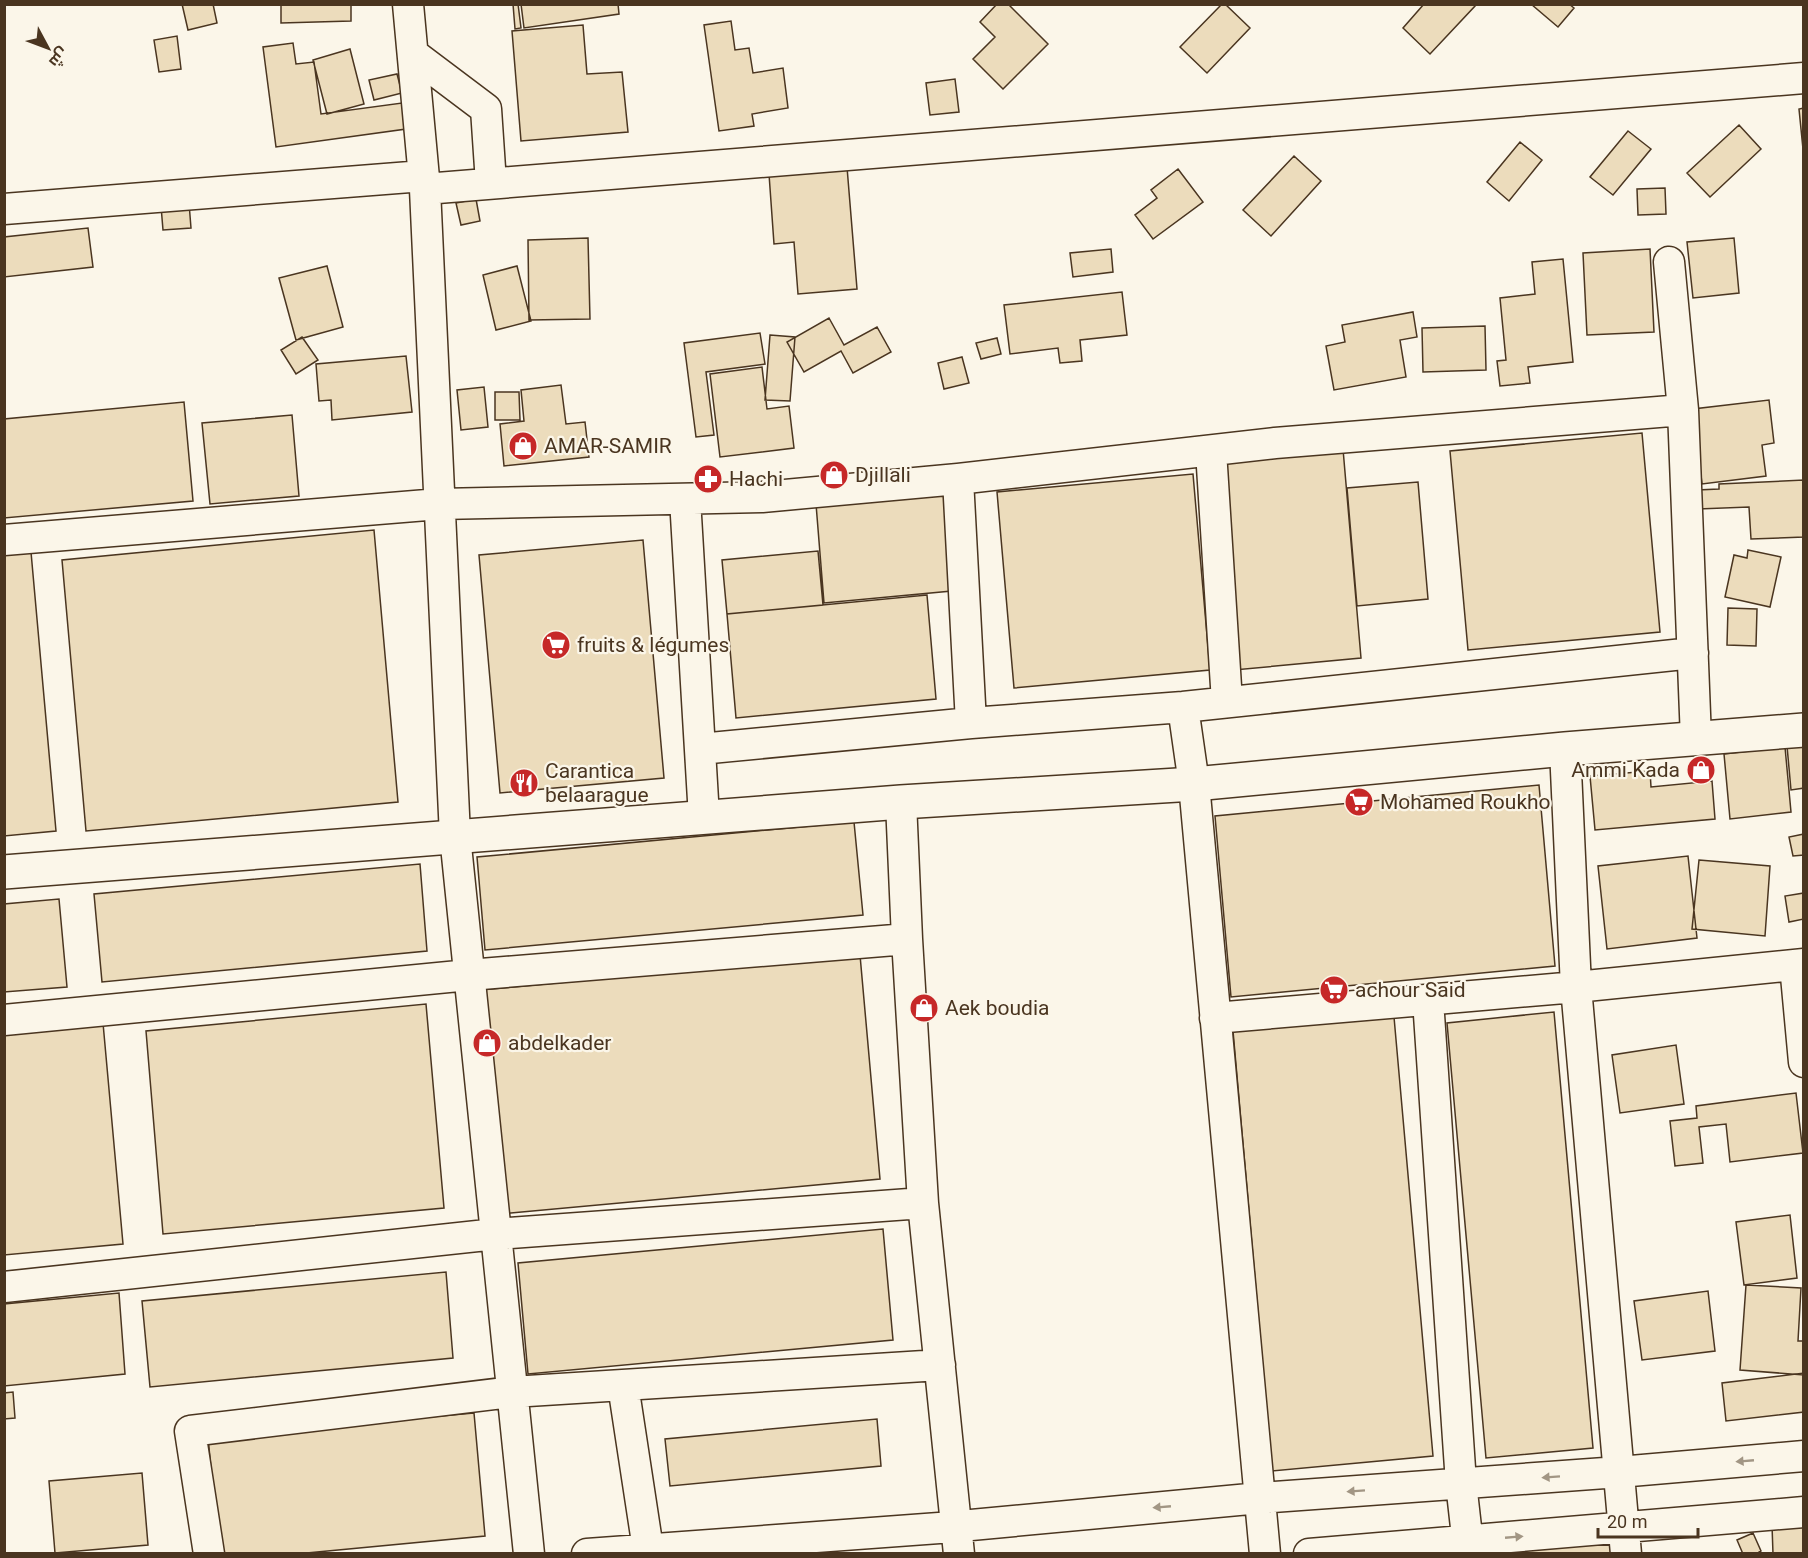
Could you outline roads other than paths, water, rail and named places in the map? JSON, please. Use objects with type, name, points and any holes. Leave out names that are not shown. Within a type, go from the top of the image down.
[{"type":"street","points":[[408,4],[424,183],[454,836],[529,1554]]},
{"type":"street","points":[[413,54],[486,109],[491,183]]},
{"type":"street","points":[[4,209],[424,183],[491,183],[1803,78]]},
{"type":"street","points":[[1668,262],[1683,410],[1696,739]]},
{"type":"street","points":[[4,540],[439,504],[762,497],[958,479],[1275,443],[1683,410]]},
{"type":"street","points":[[1211,451],[1227,702]]},
{"type":"street","points":[[958,479],[971,723]]},
{"type":"street","points":[[685,499],[704,817]]},
{"type":"street","points":[[700,749],[971,723],[1183,707],[1693,653]]},
{"type":"street","points":[[1183,707],[1194,784],[1264,1554]]},
{"type":"street","points":[[4,872],[901,801],[1194,784],[1803,730]]},
{"type":"street","points":[[1565,750],[1576,987],[1625,1541]]},
{"type":"street","points":[[901,801],[923,1203],[958,1540]]},
{"type":"street","points":[[4,1020],[469,975],[907,939]]},
{"type":"street","points":[[1215,1018],[1576,987],[1799,964],[1803,1062]]},
{"type":"street","points":[[1428,1000],[1461,1484],[1469,1547]]},
{"type":"street","points":[[4,1287],[496,1234],[923,1203]]},
{"type":"street","points":[[209,1554],[190,1431],[512,1392],[940,1365]]},
{"type":"street","points":[[623,1385],[648,1549]]},
{"type":"street","points":[[587,1554],[648,1549],[958,1540],[1260,1498],[1803,1456]]},
{"type":"street","points":[[1309,1554],[1625,1541],[1803,1512]]},
{"type":"place","name":"AMAR-SAMIR","points":[[523,446]]},
{"type":"place","name":"Djillali","points":[[834,475]]},
{"type":"place","name":"Hachi","points":[[708,479]]},
{"type":"place","name":"fruits & légumes","points":[[556,645]]},
{"type":"place","name":"Ammi Kada","points":[[1701,770]]},
{"type":"place","name":"Carantica belaarague","points":[[524,783]]},
{"type":"place","name":"Mohamed Roukho","points":[[1359,802]]},
{"type":"place","name":"achour Said","points":[[1334,990]]},
{"type":"place","name":"Aek boudia","points":[[924,1008]]},
{"type":"place","name":"abdelkader","points":[[487,1043]]}]
